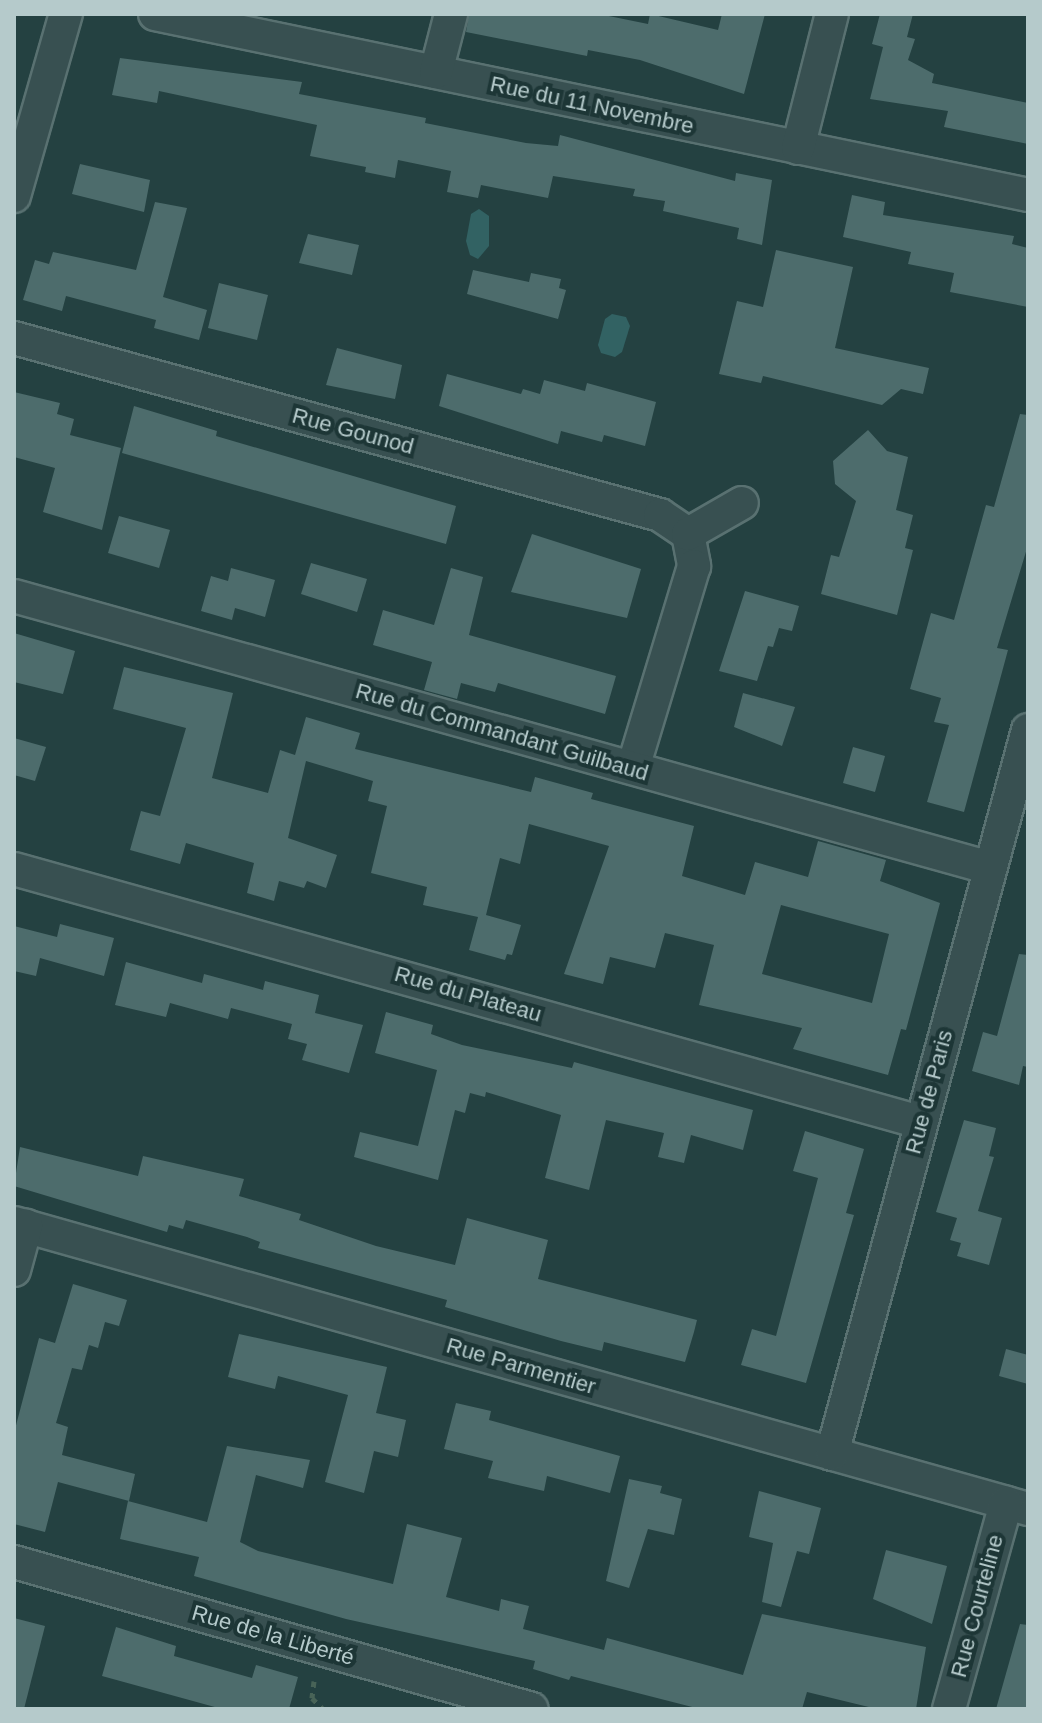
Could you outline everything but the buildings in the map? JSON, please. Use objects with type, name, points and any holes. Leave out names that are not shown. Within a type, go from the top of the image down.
[{"type":"street","points":[[14,196],[66,14]]},
{"type":"street","name":"Rue du 11 Novembre","points":[[155,14],[1028,195]]},
{"type":"street","points":[[436,72],[451,14]]},
{"type":"street","points":[[798,148],[832,14]]},
{"type":"street","name":"Rue Gounod","points":[[14,338],[660,515],[688,534]]},
{"type":"street","points":[[633,768],[694,566],[688,534],[742,503]]},
{"type":"street","name":"Rue du Commandant Guilbaud","points":[[14,596],[990,868]]},
{"type":"street","name":"Rue de Paris","points":[[832,1454],[1028,730]]},
{"type":"street","name":"Rue du Plateau","points":[[14,869],[920,1122]]},
{"type":"street","points":[[14,1270],[20,1224]]},
{"type":"street","name":"Rue Parmentier","points":[[20,1224],[1017,1506]]},
{"type":"street","name":"Rue Courteline","points":[[949,1709],[1017,1506]]},
{"type":"street","name":"Rue de la Liberté","points":[[14,1562],[532,1709]]},
{"type":"water","points":[[479,209],[489,216],[489,246],[478,259],[470,255],[466,241],[471,214]]},
{"type":"water","points":[[612,314],[626,317],[630,326],[622,352],[615,357],[601,353],[598,345],[605,319]]}]
